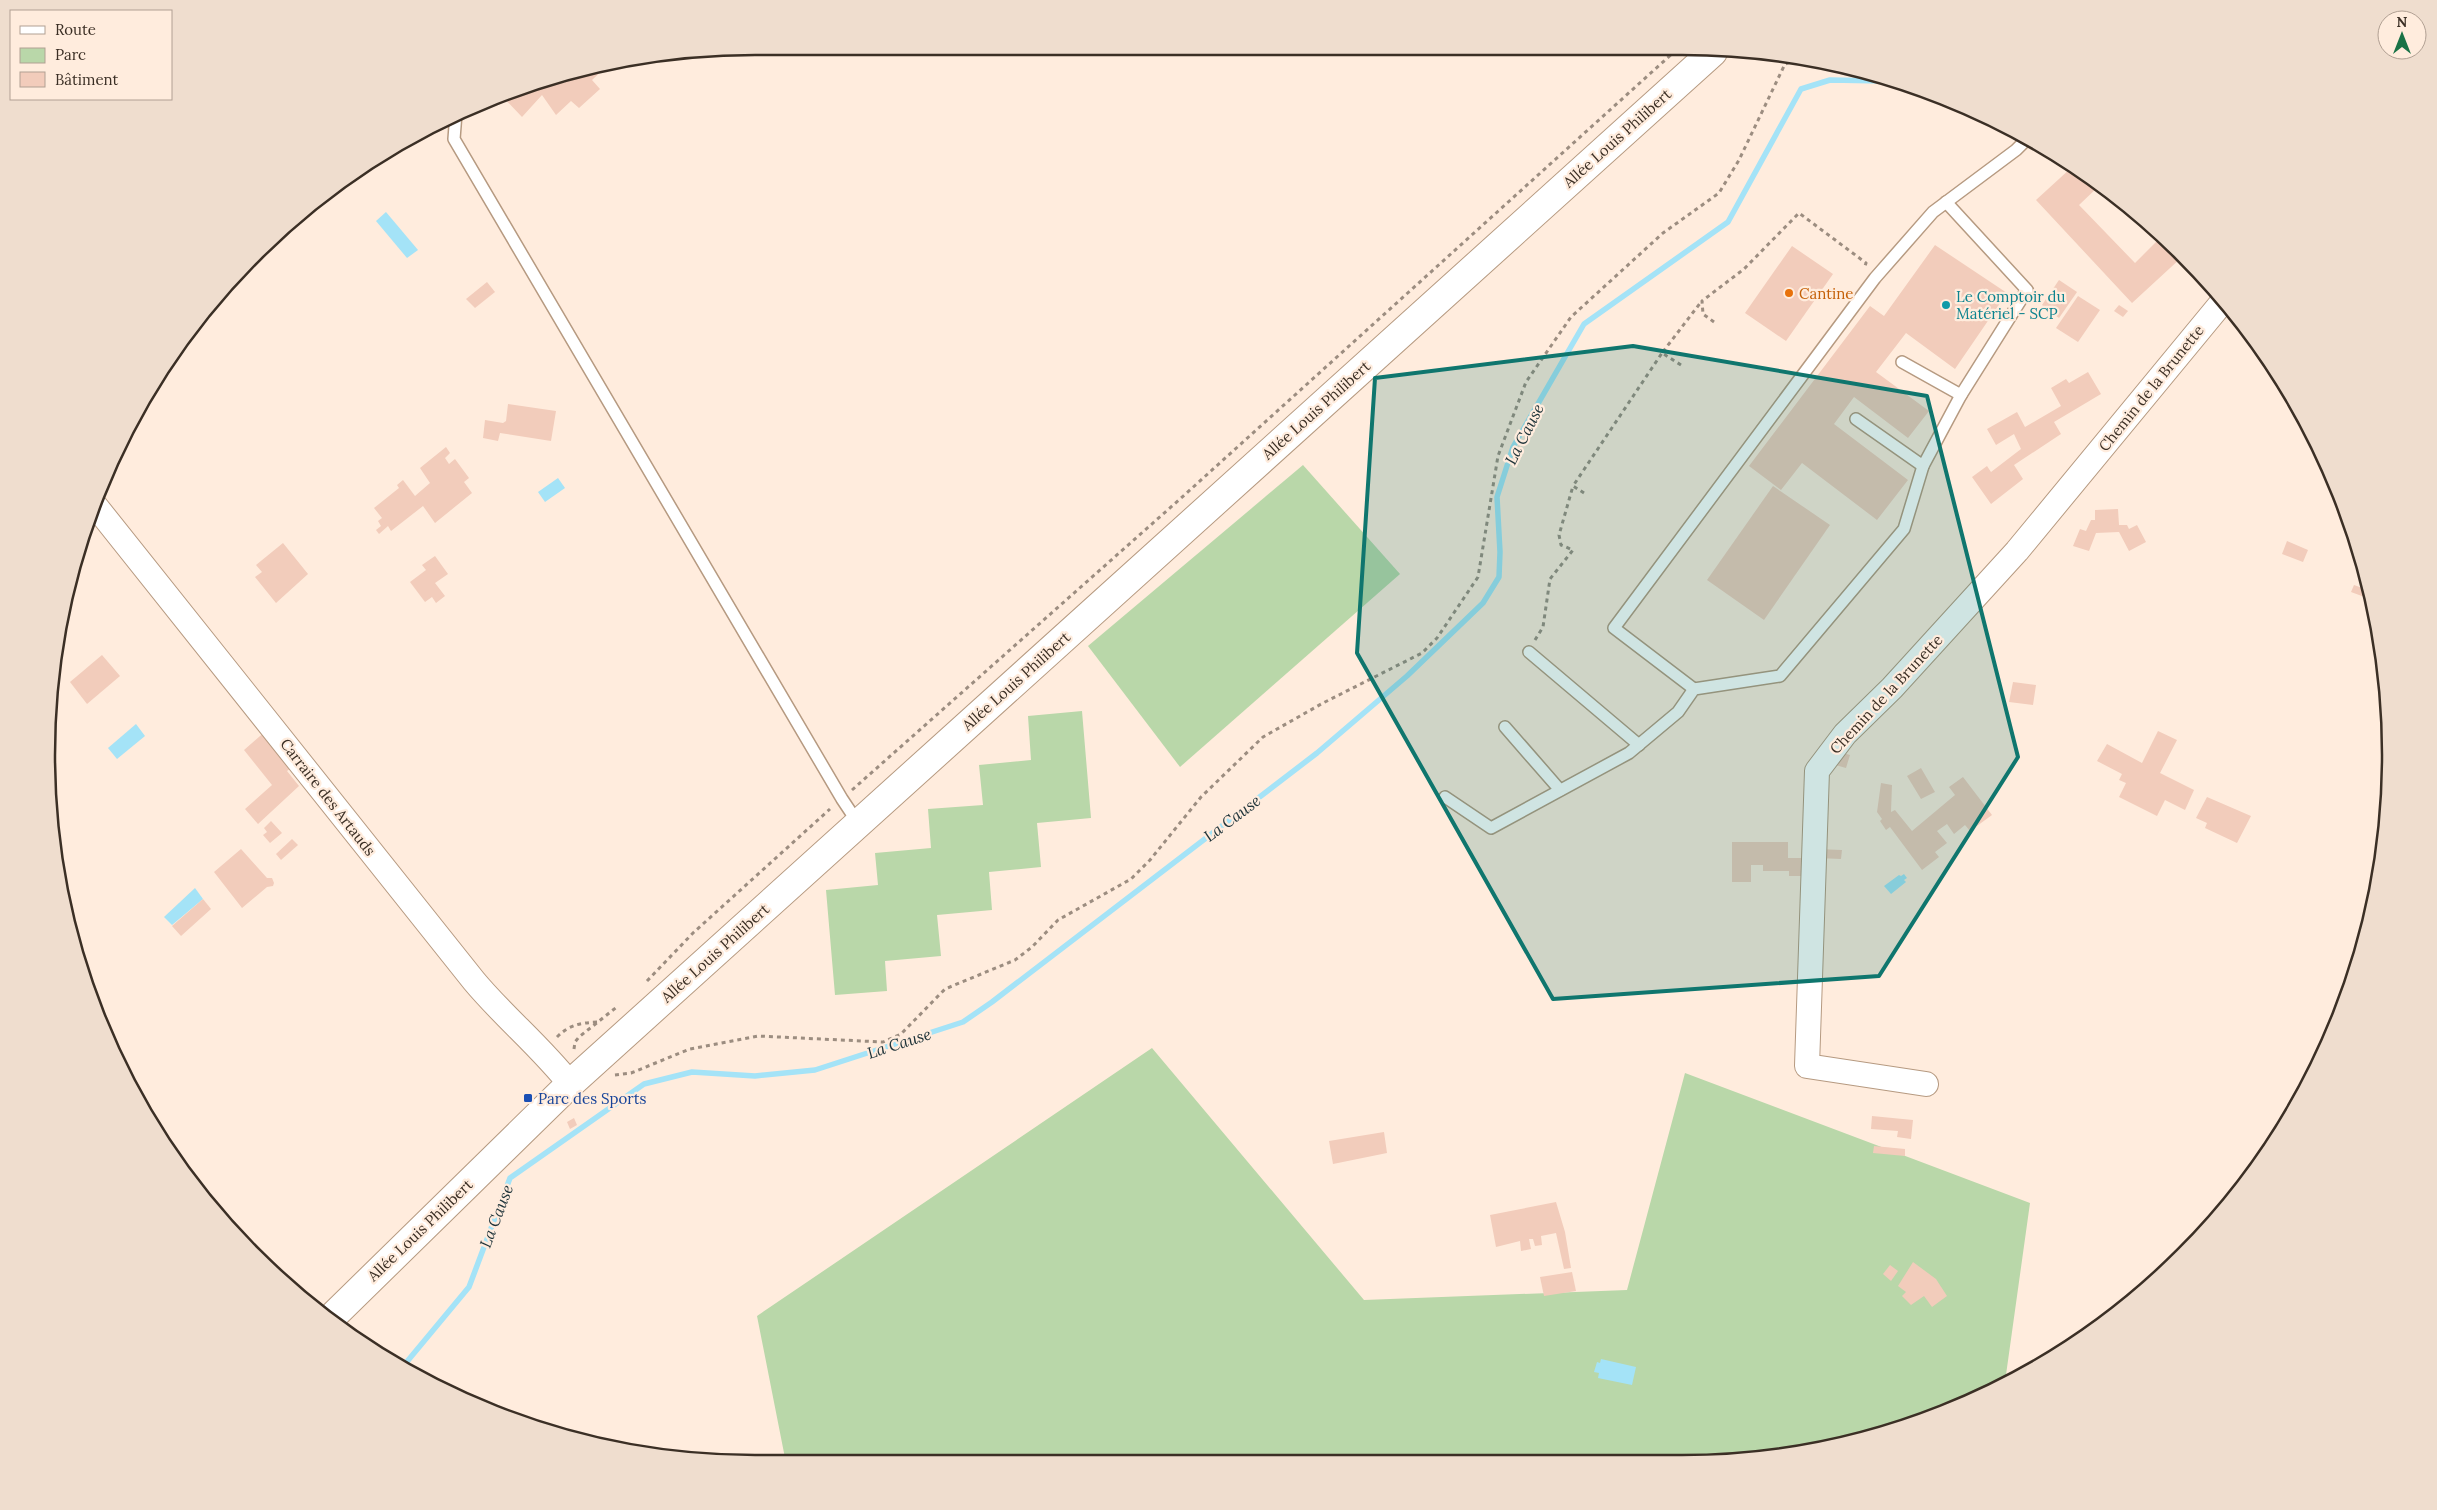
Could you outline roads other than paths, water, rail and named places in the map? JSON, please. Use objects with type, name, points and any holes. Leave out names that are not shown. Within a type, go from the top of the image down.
[{"type":"street","name":"Allée Louis Philibert","points":[[334,1314],[566,1079],[859,824],[1709,56]]},
{"type":"street","name":"Chemin de la Brunette","points":[[1926,1084],[1807,1066],[1817,770],[1845,734],[1892,688],[2017,551],[2219,306]]},
{"type":"street","name":"Carraire des Artauds","points":[[99,510],[500,1012],[542,1052],[566,1079]]},
{"type":"lane","points":[[455,122],[454,139],[842,799],[859,824]]},
{"type":"lane","points":[[1946,202],[2027,290],[1961,394],[1923,466],[1904,529],[1780,676],[1694,689],[1614,628],[1875,278],[1916,230],[1946,202],[2023,144]]},
{"type":"lane","points":[[1902,362],[1961,394]]},
{"type":"lane","points":[[1856,419],[1923,466]]},
{"type":"lane","points":[[1529,652],[1639,744]]},
{"type":"lane","points":[[1445,797],[1491,828],[1629,753],[1678,712],[1694,689]]},
{"type":"lane","points":[[1505,727],[1560,790]]},
{"type":"water","points":[[386,212],[418,250],[407,258],[376,221]]},
{"type":"water","points":[[558,478],[565,488],[545,502],[538,492]]},
{"type":"water","points":[[136,724],[145,736],[117,759],[108,748]]},
{"type":"water","points":[[1904,874],[1907,878],[1904,880],[1906,882],[1891,894],[1884,886],[1899,875]]},
{"type":"water","points":[[195,888],[203,899],[172,925],[164,917]]},
{"type":"water","points":[[1601,1359],[1636,1367],[1632,1385],[1598,1378],[1599,1373],[1594,1372],[1597,1362],[1600,1363]]},
{"type":"waterway","name":"La Cause","points":[[407,1362],[469,1287],[510,1178],[644,1084],[692,1072],[755,1076],[815,1070],[963,1022],[992,1002],[1317,753],[1407,676],[1483,603],[1499,577],[1500,552],[1497,497],[1513,447],[1584,324],[1728,222],[1801,89],[1830,80],[1869,81]]},
{"type":"place","name":"Cantine","points":[[1789,293]]},
{"type":"place","name":"Le Comptoir du Matériel - SCP","points":[[1946,305]]},
{"type":"place","name":"Parc des Sports","points":[[528,1098]]}]
